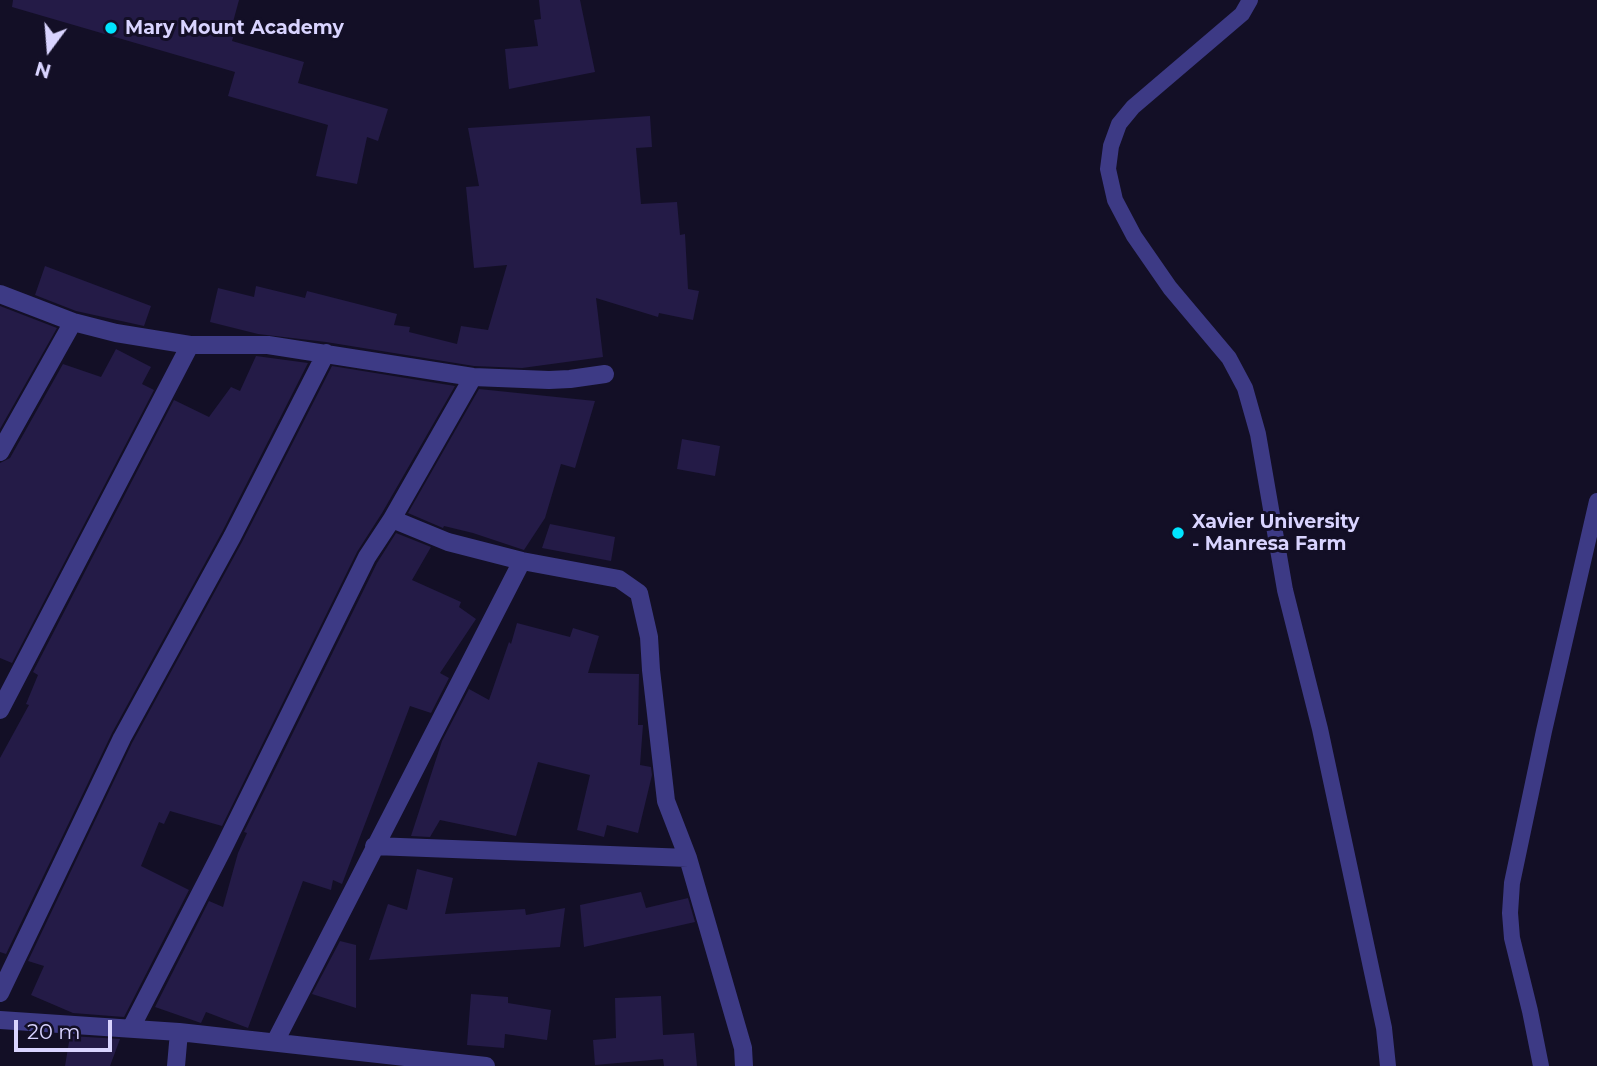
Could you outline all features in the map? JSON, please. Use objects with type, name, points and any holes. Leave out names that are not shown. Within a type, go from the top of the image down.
[{"type":"street","points":[[0,294],[73,322],[116,333],[190,345],[268,345],[473,377],[549,380],[605,374]]},
{"type":"street","points":[[0,452],[73,322]]},
{"type":"street","points":[[0,710],[190,345]]},
{"type":"street","points":[[0,993],[122,738],[232,537],[326,353]]},
{"type":"street","points":[[131,1028],[367,557],[392,519],[473,377]]},
{"type":"street","points":[[392,519],[448,542],[522,561],[619,579],[639,593],[649,637],[650,670],[666,801],[688,858],[743,1048],[744,1066]]},
{"type":"street","points":[[275,1042],[522,561]]},
{"type":"street","points":[[374,846],[688,858]]},
{"type":"street","points":[[0,1020],[178,1032],[486,1066]]},
{"type":"street","points":[[176,1066],[178,1032]]},
{"type":"lane","points":[[1250,0],[1242,14],[1133,107],[1119,124],[1111,146],[1108,169],[1115,200],[1134,236],[1170,288],[1229,358],[1245,388],[1258,434],[1285,590],[1320,729],[1381,1014],[1388,1066]]},
{"type":"lane","points":[[1541,1066],[1531,1011],[1512,938],[1512,883],[1597,501]]},
{"type":"building","points":[[13,0],[239,0],[233,22],[237,24],[232,41],[304,62],[298,83],[388,109],[378,141],[367,137],[357,184],[316,176],[328,125],[228,96],[235,72],[12,7]]},
{"type":"building","points":[[539,0],[580,0],[595,72],[509,89],[505,49],[538,46],[534,20],[541,19]]},
{"type":"building","points":[[650,116],[652,147],[636,148],[641,204],[677,202],[680,235],[685,234],[688,289],[699,291],[693,320],[659,313],[658,317],[596,298],[603,357],[522,368],[474,366],[258,334],[210,322],[218,288],[254,297],[256,286],[305,298],[307,291],[397,314],[394,325],[410,327],[409,332],[457,344],[461,326],[488,330],[507,265],[474,268],[466,187],[479,186],[468,128]]},
{"type":"building","points":[[45,266],[151,306],[144,326],[76,311],[35,295]]},
{"type":"building","points":[[0,306],[57,328],[0,429]]},
{"type":"building","points":[[116,349],[151,367],[142,384],[154,390],[12,663],[0,658],[0,463],[10,458],[63,364],[101,377]]},
{"type":"building","points":[[256,356],[308,363],[222,532],[112,733],[6,954],[0,952],[0,758],[29,705],[26,704],[38,675],[33,672],[174,400],[209,417],[231,387],[240,391]]},
{"type":"building","points":[[332,366],[455,386],[357,552],[222,826],[170,811],[164,824],[159,822],[141,866],[189,890],[124,1017],[73,1013],[31,995],[44,966],[28,961],[132,743],[242,542]]},
{"type":"building","points":[[479,389],[595,401],[575,468],[561,464],[545,518],[524,550],[473,533],[444,526],[443,528],[408,513]]},
{"type":"building","points":[[682,439],[720,446],[715,476],[677,469]]},
{"type":"building","points":[[550,524],[615,537],[611,561],[542,548]]},
{"type":"building","points":[[396,533],[431,547],[412,580],[461,602],[459,607],[476,619],[440,673],[449,678],[431,713],[410,706],[342,884],[333,880],[331,890],[303,881],[248,1028],[206,1012],[201,1023],[155,1007],[209,901],[223,907],[238,853],[247,833],[244,832],[377,563]]},
{"type":"building","points":[[517,623],[570,637],[573,628],[599,636],[588,673],[639,674],[638,725],[643,725],[640,765],[651,767],[652,775],[638,833],[607,825],[604,837],[577,830],[590,775],[538,762],[516,836],[440,820],[430,837],[411,836],[442,741],[469,689],[489,700]]},
{"type":"building","points":[[417,869],[453,878],[445,914],[525,909],[526,915],[565,908],[560,947],[369,960],[388,904],[407,910]]},
{"type":"building","points":[[641,892],[646,908],[688,898],[695,922],[584,947],[580,905]]},
{"type":"building","points":[[340,941],[356,945],[356,1008],[312,994]]},
{"type":"building","points":[[471,994],[508,997],[508,1003],[551,1010],[547,1040],[505,1034],[504,1048],[467,1045]]},
{"type":"building","points":[[661,996],[663,1035],[694,1033],[697,1066],[664,1066],[663,1059],[595,1065],[593,1040],[616,1038],[615,998]]},
{"type":"building","points":[[70,1036],[120,1039],[110,1066],[65,1066]]},
{"type":"place","name":"Mary Mount Academy","points":[[111,28]]},
{"type":"place","name":"Xavier University - Manresa Farm","points":[[1178,533]]}]
